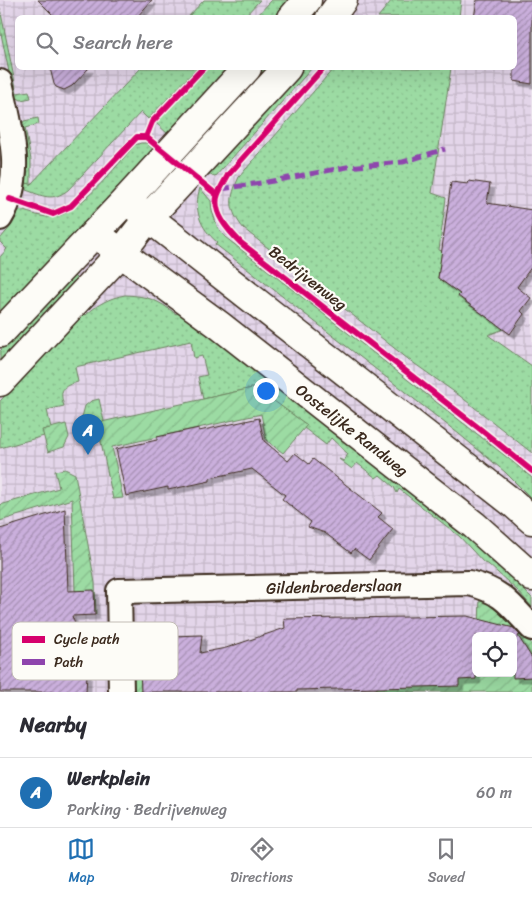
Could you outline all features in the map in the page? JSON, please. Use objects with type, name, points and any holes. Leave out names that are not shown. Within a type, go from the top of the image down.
[{"type":"main road","points":[[294,15],[307,0]]},
{"type":"main road","points":[[332,15],[343,0]]},
{"type":"main road","points":[[0,333],[245,70]]},
{"type":"main road","points":[[0,382],[121,253],[148,218],[285,70]]},
{"type":"main road","points":[[126,200],[507,498],[532,520]]},
{"type":"main road","name":"Oostelijke Randweg","points":[[95,233],[219,325],[458,513],[532,577]]},
{"type":"street","points":[[0,82],[15,157],[15,178],[10,199],[0,218]]},
{"type":"street","name":"Gildenbroederslaan","points":[[120,622],[119,591],[469,583],[486,587],[500,594],[532,628]]},
{"type":"shaded area","points":[[0,0],[532,0],[532,692],[0,692]]},
{"type":"green space","points":[[204,0],[260,0],[246,15],[190,15]]},
{"type":"green space","points":[[272,0],[295,0],[282,15],[258,15]]},
{"type":"green space","points":[[392,0],[461,0],[459,15],[380,15]]},
{"type":"green space","points":[[0,8],[17,93],[29,91],[31,98],[21,100],[14,96],[0,29]]},
{"type":"green space","points":[[139,70],[195,70],[148,119],[141,112],[68,190],[57,196],[47,197],[26,190],[26,183],[31,184]]},
{"type":"green space","points":[[206,70],[231,70],[169,135],[156,123]]},
{"type":"green space","points":[[261,70],[276,70],[192,158],[184,151]]},
{"type":"green space","points":[[295,70],[310,70],[215,177],[205,173]]},
{"type":"green space","points":[[332,70],[451,70],[432,193],[446,198],[439,250],[442,251],[438,278],[460,294],[458,297],[504,329],[488,335],[532,366],[532,453],[460,396],[408,359],[244,229],[235,216],[232,204],[233,192],[239,177]]},
{"type":"green space","points":[[38,118],[39,124],[25,128],[31,160],[31,184],[26,183],[26,157],[20,128],[24,121]]},
{"type":"green space","points":[[146,143],[154,150],[153,153],[0,315],[0,257],[7,249],[0,242],[0,239],[12,225],[20,210],[45,217],[64,214],[98,187],[135,145]]},
{"type":"green space","points":[[200,188],[211,201],[217,226],[225,237],[532,478],[532,499],[505,472],[459,434],[215,244],[217,242],[206,231],[198,211],[197,203]]},
{"type":"green space","points":[[74,276],[78,280],[0,365],[0,351],[63,284]]},
{"type":"green space","points":[[125,295],[140,296],[164,305],[176,314],[179,312],[290,397],[469,539],[532,598],[532,607],[518,591],[488,564],[484,563],[459,536],[399,489],[397,493],[394,487],[380,475],[376,478],[357,463],[352,469],[339,459],[344,461],[348,454],[331,438],[326,445],[304,428],[307,425],[252,388],[203,399],[198,377],[207,375],[202,356],[194,358],[191,341],[75,367],[78,382],[68,385],[63,390],[64,406],[47,410],[51,428],[43,430],[44,436],[0,448],[0,401],[83,313],[86,315],[104,302]]},
{"type":"green space","points":[[252,388],[259,390],[307,425],[283,453],[266,440],[261,414],[112,447],[123,498],[113,499],[97,423]]},
{"type":"green space","points":[[99,399],[104,421],[97,423],[96,418],[81,421],[85,406],[91,401]]},
{"type":"green space","points":[[66,424],[69,437],[64,447],[48,452],[42,430]]},
{"type":"green space","points":[[65,469],[75,474],[95,583],[96,615],[75,590],[72,499],[0,521],[0,505],[59,488],[55,471]]},
{"type":"green space","points":[[480,595],[495,603],[532,644],[532,692],[376,692],[376,689],[472,634],[472,677],[517,677],[517,632],[476,632],[479,630]]},
{"type":"green space","points":[[128,680],[141,680],[141,692],[128,692]]},
{"type":"building","points":[[38,0],[152,0],[139,15],[53,15]]},
{"type":"building","points":[[477,0],[532,0],[532,84],[514,81],[514,70],[517,70],[517,15],[474,15]]},
{"type":"building","points":[[50,70],[87,70],[72,86],[64,90],[56,87]]},
{"type":"building","points":[[469,181],[490,184],[487,203],[532,210],[532,266],[517,287],[531,298],[521,311],[524,314],[510,334],[458,296],[460,294],[438,278],[451,182],[468,184]]},
{"type":"building","points":[[259,418],[264,441],[288,461],[295,453],[309,464],[313,459],[382,513],[378,517],[393,529],[369,560],[354,549],[351,553],[325,533],[308,527],[311,522],[282,499],[285,495],[252,469],[168,490],[168,487],[126,496],[116,449],[157,440],[157,437],[199,428],[199,431]]},
{"type":"building","points":[[65,509],[68,591],[94,590],[95,615],[72,616],[74,622],[12,622],[12,680],[87,680],[86,692],[0,692],[0,529]]},
{"type":"building","points":[[467,616],[514,628],[520,635],[518,636],[532,658],[532,677],[513,678],[517,677],[517,632],[472,632],[472,677],[476,677],[476,679],[459,680],[459,686],[297,690],[297,692],[141,692],[141,680],[178,680],[178,636],[202,635],[200,653],[226,648],[285,628],[284,619]]},
{"type":"marked path","points":[[221,189],[347,167],[403,162],[445,149]]},
{"type":"cycle path","points":[[146,137],[152,122],[201,70]]},
{"type":"cycle path","name":"Bedrijvenweg","points":[[321,70],[228,175],[216,201],[222,221],[241,243],[532,471]]},
{"type":"cycle path","points":[[10,199],[53,214],[71,206],[137,137],[146,137],[217,195]]},
{"type":"place","name":"Werkplein","points":[[88,455]]}]
